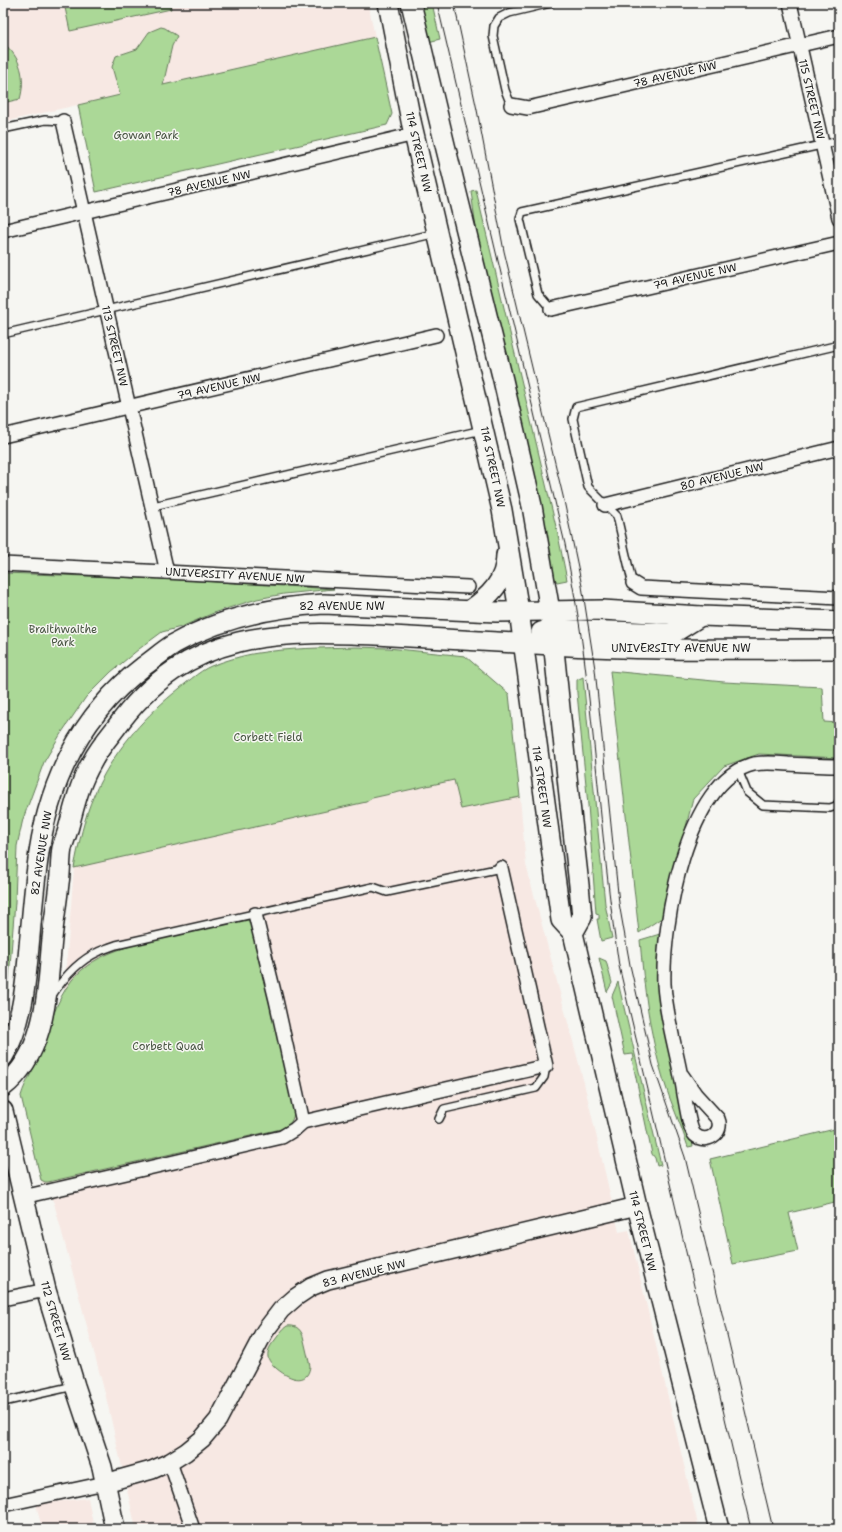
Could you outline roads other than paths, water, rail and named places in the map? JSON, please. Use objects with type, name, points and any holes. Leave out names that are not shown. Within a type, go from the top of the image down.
[{"type":"main road","name":"114 STREET NW","points":[[388,3],[415,134],[496,480],[507,536],[519,611],[561,920],[573,933],[637,1206],[718,1529]]},
{"type":"main road","points":[[411,3],[503,380],[532,506],[552,628],[582,917],[573,933]]},
{"type":"main road","points":[[470,610],[488,597],[501,579],[506,564],[507,536]]},
{"type":"main road","name":"82 AVENUE NW","points":[[3,1056],[17,1023],[23,1000],[37,864],[44,822],[59,776],[74,744],[85,727],[117,689],[132,675],[173,645],[196,633],[234,619],[266,610],[297,605],[324,604],[519,611],[552,628]]},
{"type":"main road","points":[[552,628],[670,633],[677,631],[701,616],[839,621]]},
{"type":"main road","name":"UNIVERSITY AVENUE NW","points":[[523,644],[552,628],[591,647],[839,649]]},
{"type":"main road","name":"82 AVENUE NW","points":[[3,1087],[21,1069],[32,1050],[41,1024],[45,1004],[62,848],[83,780],[92,760],[103,744],[131,708],[160,679],[179,665],[206,652],[230,644],[268,636],[295,633],[338,633],[523,644]]},
{"type":"main road","points":[[791,649],[817,638],[839,637]]},
{"type":"main road","name":"112 STREET NW","points":[[3,1111],[46,1290],[75,1386],[102,1467],[115,1529]]},
{"type":"street","name":"115 STREET NW","points":[[790,3],[839,218]]},
{"type":"street","name":"78 AVENUE NW","points":[[511,105],[528,108],[839,36]]},
{"type":"street","name":"113 STREET NW","points":[[62,121],[167,572]]},
{"type":"street","name":"78 AVENUE NW","points":[[3,231],[415,134]]},
{"type":"street","name":"79 AVENUE NW","points":[[551,309],[839,243]]},
{"type":"street","name":"79 AVENUE NW","points":[[3,436],[436,335]]},
{"type":"street","name":"80 AVENUE NW","points":[[605,504],[839,448]]},
{"type":"street","name":"UNIVERSITY AVENUE NW","points":[[3,564],[468,586]]},
{"type":"street","points":[[634,583],[641,588],[839,598]]},
{"type":"street","points":[[682,1075],[669,1021],[664,985],[665,944],[673,893],[688,845],[705,804],[716,789],[738,770],[754,764],[764,763],[839,766]]},
{"type":"street","points":[[23,1197],[282,1137],[296,1129],[303,1122],[546,1066],[501,868]]},
{"type":"street","points":[[255,914],[303,1122]]},
{"type":"street","name":"83 AVENUE NW","points":[[105,1482],[152,1470],[170,1462],[186,1452],[202,1439],[218,1420],[265,1331],[281,1310],[311,1287],[328,1280],[637,1206]]},
{"type":"street","points":[[3,1299],[46,1290]]},
{"type":"street","points":[[170,1462],[193,1529]]},
{"type":"street","points":[[3,1505],[105,1482]]},
{"type":"lane","points":[[511,105],[505,90],[493,36],[494,26],[498,18],[509,13],[551,3]]},
{"type":"lane","points":[[3,130],[45,120],[62,121]]},
{"type":"lane","points":[[551,309],[538,294],[520,218],[522,212],[839,141]]},
{"type":"lane","points":[[3,334],[438,233]]},
{"type":"lane","points":[[634,583],[631,577],[616,516],[588,486],[573,419],[576,407],[839,345]]},
{"type":"lane","points":[[152,506],[484,429]]},
{"type":"lane","points":[[738,770],[747,792],[762,805],[830,808],[836,806],[839,802]]},
{"type":"lane","points":[[45,1004],[62,982],[75,969],[97,952],[116,945],[373,887],[387,892],[501,868]]},
{"type":"lane","points":[[439,1118],[444,1109],[536,1088],[544,1077],[546,1066]]},
{"type":"lane","points":[[3,1402],[75,1386]]},
{"type":"tram line","points":[[437,3],[565,544],[577,608],[584,657],[609,893],[619,966],[751,1529]]},
{"type":"tram line","points":[[454,3],[477,110],[504,251],[563,496],[582,586],[595,669],[619,903],[630,965],[653,1065],[685,1157],[773,1529]]},
{"type":"park label","name":"Gowan Park","points":[[146,135]]},
{"type":"park label","name":"Braithwaithe Park","points":[[63,635]]},
{"type":"park label","name":"Corbett Field","points":[[268,737]]},
{"type":"park label","name":"Corbett Quad","points":[[168,1046]]}]
